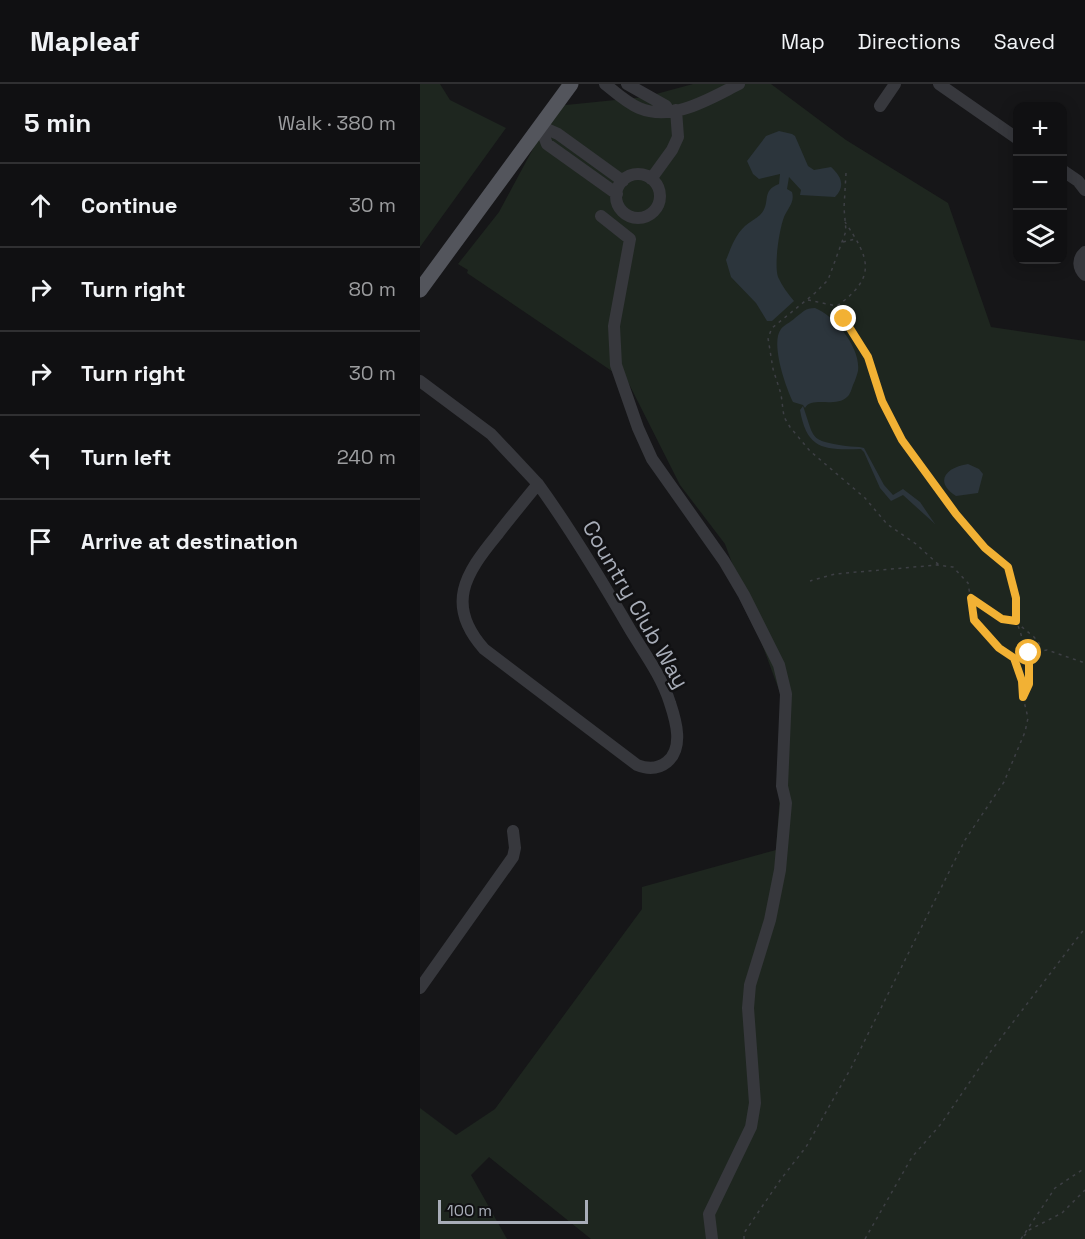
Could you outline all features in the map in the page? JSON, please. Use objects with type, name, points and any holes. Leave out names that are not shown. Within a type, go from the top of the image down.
[{"type":"main road","points":[[420,290],[571,84]]},
{"type":"street","points":[[605,84],[637,107],[658,114],[693,107],[739,84]]},
{"type":"street","points":[[627,84],[672,111],[678,137],[672,150],[651,179]]},
{"type":"street","points":[[880,106],[895,84]]},
{"type":"street","points":[[939,84],[1013,136]]},
{"type":"street","points":[[540,126],[558,134],[623,181]]},
{"type":"street","points":[[540,126],[547,144],[617,194]]},
{"type":"street","points":[[1067,173],[1078,181],[1085,190]]},
{"type":"street","points":[[635,175],[651,179],[658,187],[660,201],[653,213],[639,218],[632,217],[620,209],[617,194],[623,181],[635,175]]},
{"type":"street","points":[[601,216],[630,239]]},
{"type":"street","points":[[639,218],[630,239],[614,326],[616,366],[638,428],[652,459],[724,561],[744,595],[779,664],[786,694],[782,786],[786,802],[780,870],[770,920],[750,986],[748,1008],[755,1103],[751,1127],[709,1214],[712,1239]]},
{"type":"street","points":[[1085,252],[1079,264],[1085,275]]},
{"type":"street","name":"Country Club Way","points":[[420,381],[491,434],[511,454],[538,484],[605,586],[661,682],[669,701],[677,736],[675,754],[663,765],[654,768],[637,765],[484,649],[470,629],[463,603],[463,590],[472,566],[538,484]]},
{"type":"street","points":[[420,988],[425,971],[513,857],[515,848],[513,831]]},
{"type":"path","points":[[846,173],[846,231],[828,280],[772,328],[768,338],[773,369],[781,393],[784,417],[810,451],[865,498],[887,524],[916,544],[940,566]]},
{"type":"path","points":[[837,306],[857,288],[866,274],[866,261],[856,238],[845,221]]},
{"type":"path","points":[[843,242],[856,238]]},
{"type":"path","points":[[806,300],[837,306],[868,357],[882,401],[902,440],[956,514],[985,548],[1008,567],[1016,598],[1016,621],[1002,619],[971,598]]},
{"type":"path","points":[[744,1239],[744,1233],[806,1147],[851,1068],[965,840],[1004,782],[1028,718],[1022,681],[1014,658],[999,648],[974,620],[968,583],[953,567],[835,574],[810,581]]},
{"type":"path","points":[[1023,697],[1029,684],[1029,653],[1016,622],[1041,645],[1036,651]]},
{"type":"path","points":[[1029,653],[1047,650],[1085,663]]},
{"type":"path","points":[[865,1239],[912,1157],[941,1124],[990,1051],[1085,928]]},
{"type":"path","points":[[1021,1239],[1055,1188],[1085,1168]]},
{"type":"path","points":[[1021,1239],[1029,1230],[1062,1213],[1085,1190]]},
{"type":"shaded area","points":[[420,84],[440,84],[450,100],[506,128],[420,247]]},
{"type":"shaded area","points":[[693,84],[771,84],[846,140],[948,203],[991,327],[1085,341],[1085,1239],[591,1239],[489,1157],[471,1175],[507,1239],[420,1239],[420,1108],[456,1135],[495,1109],[642,909],[642,887],[776,850],[786,709],[725,544],[680,485],[628,382],[467,273],[468,270],[458,264],[499,212],[556,106],[645,97]]},
{"type":"shaded area","points":[[779,131],[795,136],[808,166],[814,170],[831,167],[840,178],[841,185],[835,197],[800,195],[801,190],[789,177],[787,189],[792,192],[793,199],[782,223],[777,272],[785,290],[794,301],[772,321],[767,321],[756,303],[731,277],[726,260],[739,233],[760,215],[770,190],[779,184],[780,174],[759,179],[753,174],[747,161],[766,136]]},
{"type":"shaded area","points":[[815,308],[831,318],[845,334],[855,353],[858,371],[847,397],[837,402],[813,403],[805,408],[793,402],[780,366],[777,344],[782,328],[802,312]]},
{"type":"shaded area","points":[[803,406],[812,432],[819,440],[864,448],[884,485],[893,495],[903,489],[920,502],[935,524],[903,495],[891,501],[880,488],[861,449],[827,448],[813,440],[803,423],[800,410]]},
{"type":"shaded area","points":[[968,464],[979,469],[983,474],[978,493],[956,496],[945,485],[944,480],[949,471]]},
{"type":"route","points":[[844,319],[868,357],[882,401],[902,440],[956,514],[985,548],[1008,567],[1016,598],[1016,621],[1002,619],[971,598],[974,620],[999,648],[1014,658],[1022,681],[1023,697],[1029,684],[1029,653]]}]
